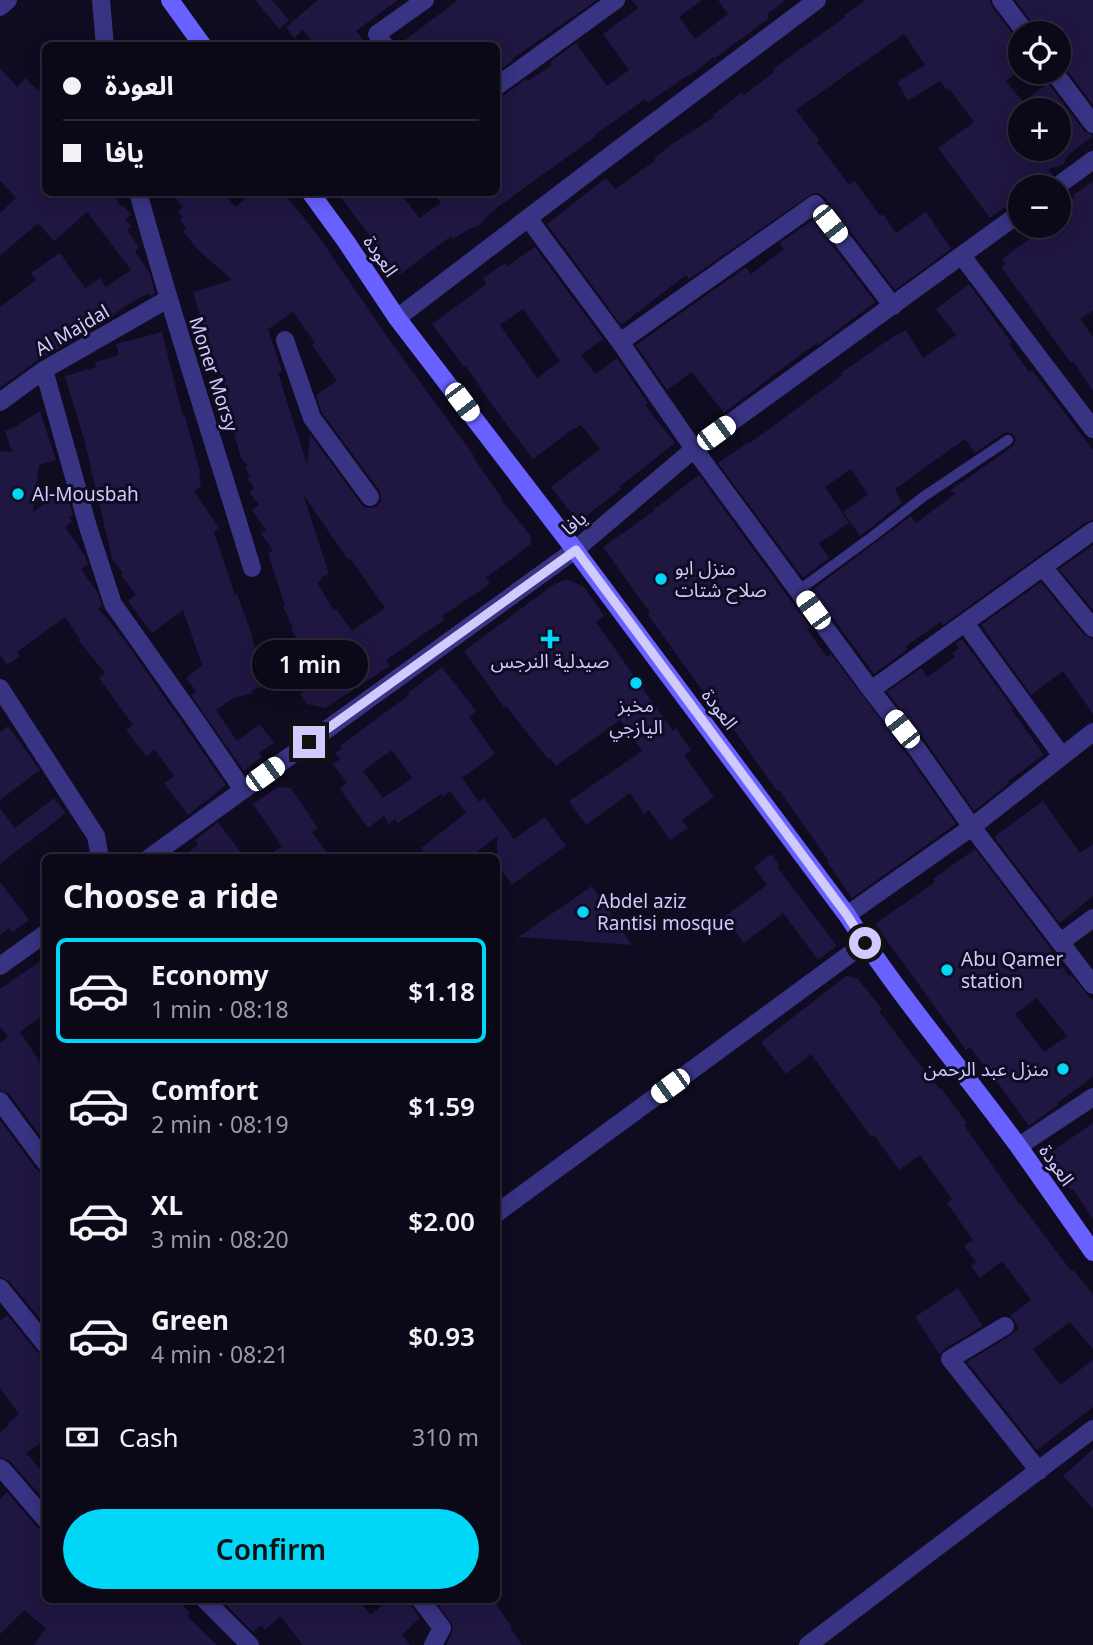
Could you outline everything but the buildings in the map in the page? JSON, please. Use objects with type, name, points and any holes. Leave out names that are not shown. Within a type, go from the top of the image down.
[{"type":"main road","points":[[170,0],[200,42]]},
{"type":"main road","name":"العودة","points":[[313,196],[397,318],[576,550],[847,915],[927,1028],[1019,1146],[1093,1252]]},
{"type":"street","points":[[0,7],[8,0]]},
{"type":"street","points":[[101,0],[106,42]]},
{"type":"street","points":[[382,42],[377,34],[425,0]]},
{"type":"street","points":[[500,84],[616,0]]},
{"type":"street","points":[[397,318],[817,0]]},
{"type":"street","points":[[1001,0],[1017,21]]},
{"type":"street","points":[[1063,84],[1093,124]]},
{"type":"street","points":[[1071,176],[1093,160]]},
{"type":"street","name":"Moner Morsy","points":[[139,196],[168,299],[252,568]]},
{"type":"street","points":[[620,342],[815,204],[893,306]]},
{"type":"street","points":[[528,218],[871,690],[1093,985]]},
{"type":"street","name":"يافا","points":[[155,854],[576,550],[694,449],[1008,222]]},
{"type":"street","points":[[962,256],[1093,429]]},
{"type":"street","name":"Al Majdal","points":[[0,402],[44,370],[168,299]]},
{"type":"street","points":[[285,340],[312,418],[370,497]]},
{"type":"street","points":[[44,370],[88,527],[113,604],[243,790]]},
{"type":"street","points":[[871,690],[1093,531]]},
{"type":"street","points":[[1043,567],[1093,628]]},
{"type":"street","points":[[965,623],[1062,756]]},
{"type":"street","points":[[0,688],[96,836],[99,854]]},
{"type":"street","points":[[847,915],[972,827],[1093,732]]},
{"type":"street","points":[[1061,942],[1093,918]]},
{"type":"street","points":[[0,966],[42,936]]},
{"type":"street","points":[[500,1211],[865,943]]},
{"type":"street","points":[[1019,1146],[1093,1097]]},
{"type":"street","points":[[0,1101],[42,1158]]},
{"type":"street","points":[[0,1288],[42,1340]]},
{"type":"street","points":[[1005,1326],[950,1359],[1039,1471]]},
{"type":"street","points":[[808,1645],[1093,1429]]},
{"type":"street","points":[[0,1468],[42,1515]]},
{"type":"street","points":[[208,1603],[250,1645]]},
{"type":"street","points":[[423,1603],[442,1628],[433,1645]]},
{"type":"lane","points":[[799,590],[923,496],[1008,440]]},
{"type":"place","name":"Al-Mousbah","points":[[18,494]]},
{"type":"place","name":"منزل ابو صلاح شتات","points":[[661,579]]},
{"type":"place","name":"صيدلية النرجس","points":[[550,639]]},
{"type":"place","name":"مخبز اليازجي","points":[[636,683]]},
{"type":"place","name":"Abdel aziz Rantisi mosque","points":[[583,912]]},
{"type":"place","name":"Abu Qamer station","points":[[947,970]]},
{"type":"place","name":"منزل عبد الرحمن","points":[[1063,1069]]},
{"type":"route","points":[[309,742],[576,550],[865,943]]}]
